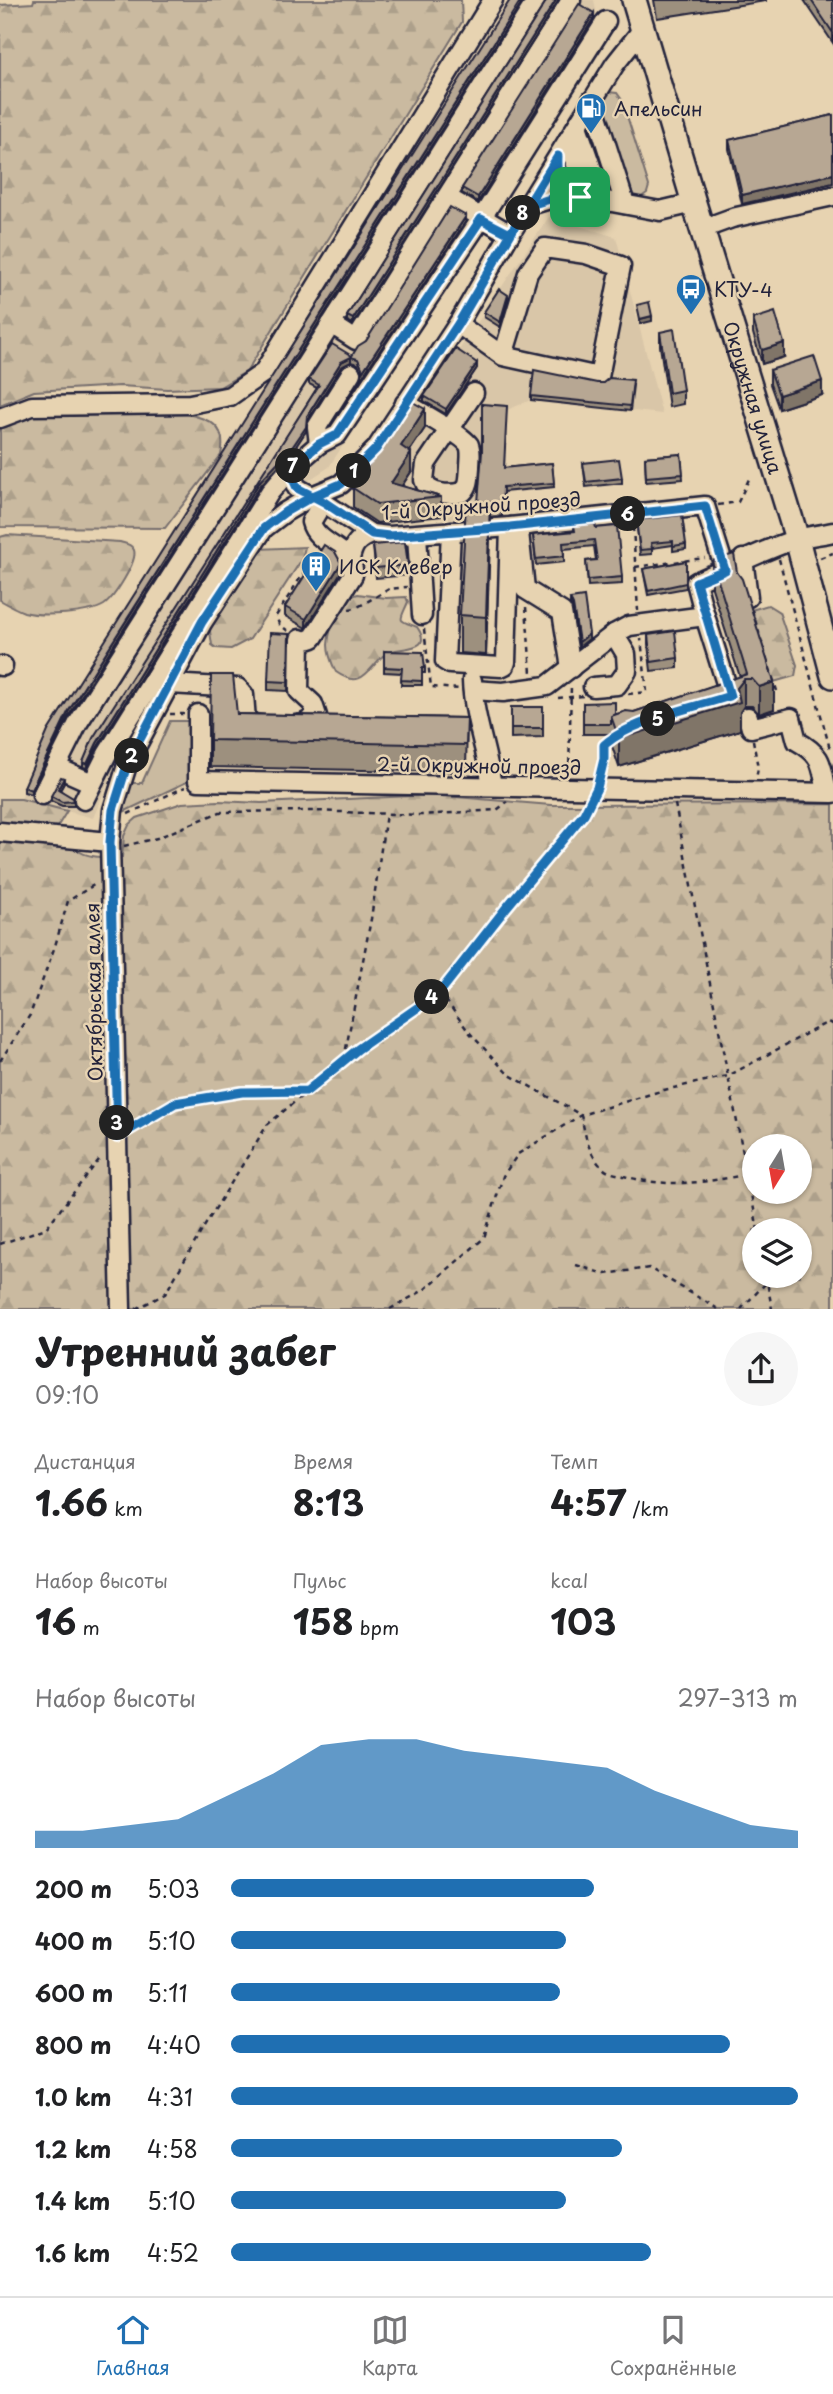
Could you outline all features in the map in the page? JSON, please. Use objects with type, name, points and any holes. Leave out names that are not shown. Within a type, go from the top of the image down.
[{"type":"main road","name":"Окружная улица","points":[[634,0],[797,539],[833,676]]},
{"type":"street","points":[[0,418],[32,407],[190,404],[230,396],[263,373],[494,0]]},
{"type":"street","points":[[43,795],[78,723],[537,0]]},
{"type":"street","points":[[331,324],[356,340],[571,0]]},
{"type":"street","points":[[84,800],[107,754],[270,492],[289,470],[319,444],[337,435],[481,219],[606,21]]},
{"type":"street","name":"Октябрьская аллея","points":[[121,1309],[110,846],[113,810],[128,762],[202,622],[264,528],[285,512],[318,499],[341,484],[376,449],[458,324],[592,100],[615,64],[642,30]]},
{"type":"street","points":[[592,100],[625,204]]},
{"type":"street","points":[[572,133],[590,198]]},
{"type":"street","points":[[558,156],[557,173],[564,187],[590,198]]},
{"type":"street","points":[[702,229],[732,218],[833,196]]},
{"type":"street","points":[[447,197],[510,234]]},
{"type":"street","points":[[527,206],[550,199],[590,198],[660,211],[694,203]]},
{"type":"street","points":[[458,324],[503,356],[599,377],[621,266],[586,254],[545,247],[528,273],[503,356]]},
{"type":"street","points":[[319,444],[317,427],[351,373]]},
{"type":"street","points":[[405,403],[449,430],[474,393]]},
{"type":"street","name":"1-й Окружной проезд","points":[[289,470],[297,488],[372,534],[389,536],[705,506]]},
{"type":"street","points":[[170,684],[238,688],[244,695],[244,715],[250,723],[303,724],[317,716],[313,704],[303,696],[298,684],[300,639],[304,641],[313,638],[353,575],[354,566],[350,559],[314,532],[311,522],[318,499]]},
{"type":"street","points":[[705,506],[722,563]]},
{"type":"street","points":[[514,526],[525,589],[562,612],[571,668]]},
{"type":"street","points":[[451,531],[446,661],[450,664],[472,666],[505,666],[514,526]]},
{"type":"street","points":[[743,711],[705,616],[696,582],[722,563],[743,559],[797,539],[833,533]]},
{"type":"street","points":[[350,559],[353,546],[372,534]]},
{"type":"street","points":[[417,535],[422,615]]},
{"type":"street","points":[[743,559],[748,597]]},
{"type":"street","points":[[472,690],[503,692],[547,686],[614,634],[629,626],[705,616]]},
{"type":"street","points":[[593,687],[617,685],[628,671],[626,654],[614,634]]},
{"type":"street","points":[[472,666],[472,690],[492,786]]},
{"type":"street","points":[[705,704],[791,718],[797,741],[813,749],[819,759],[830,793]]},
{"type":"street","points":[[198,714],[198,782]]},
{"type":"street","points":[[56,767],[92,783]]},
{"type":"street","name":"2-й Окружной проезд","points":[[198,782],[830,793]]},
{"type":"street","points":[[0,832],[110,846]]},
{"type":"path","points":[[705,506],[738,502],[750,477]]},
{"type":"path","points":[[632,514],[639,624]]},
{"type":"path","points":[[300,639],[279,624],[276,616],[324,541]]},
{"type":"path","points":[[816,559],[833,554]]},
{"type":"path","points":[[779,558],[833,759]]},
{"type":"path","points":[[635,567],[722,563]]},
{"type":"path","points":[[330,611],[356,608],[389,589],[420,585]]},
{"type":"path","points":[[525,589],[532,688]]},
{"type":"path","points":[[748,597],[777,691]]},
{"type":"path","points":[[569,788],[571,668]]},
{"type":"path","points":[[743,711],[758,768],[749,791]]},
{"type":"path","points":[[136,1309],[165,1294],[268,1125],[344,1061],[440,992],[584,814],[597,788],[604,759],[604,745],[613,737]]},
{"type":"path","points":[[112,821],[198,782]]},
{"type":"path","points":[[110,846],[157,838],[220,812],[314,811],[421,815],[497,810],[524,787]]},
{"type":"path","points":[[673,790],[742,1148]]},
{"type":"path","points":[[344,1061],[371,919],[386,814]]},
{"type":"path","points":[[0,1061],[30,1015],[68,901],[112,874]]},
{"type":"path","points":[[440,992],[468,1031],[508,1074],[581,1115],[587,1145],[605,1170],[636,1179],[677,1184],[742,1175]]},
{"type":"path","points":[[390,1309],[424,1290],[484,1238],[502,1176],[518,1154],[581,1115],[664,1090],[728,1076],[828,1022],[833,1025]]},
{"type":"path","points":[[0,1244],[46,1228],[117,1137],[175,1103],[242,1092],[307,1091]]},
{"type":"path","points":[[576,1265],[606,1274],[649,1268],[718,1309]]},
{"type":"path","points":[[741,1309],[761,1288]]},
{"type":"path","points":[[768,1288],[772,1309]]},
{"type":"path","points":[[426,1309],[456,1309]]},
{"type":"shaded area","points":[[513,0],[594,0],[602,42],[329,467],[297,488],[275,498],[199,618],[118,760],[93,818],[21,799],[48,736]]},
{"type":"shaded area","points":[[549,217],[616,237],[662,414],[531,400],[507,410],[502,518],[422,518],[377,523],[353,507]]},
{"type":"green space","points":[[34,0],[461,0],[462,22],[247,371],[220,387],[167,389],[120,386],[34,391],[0,405],[0,5],[33,3]]},
{"type":"green space","points":[[608,92],[617,93],[622,100],[649,186],[647,193],[640,198],[627,192],[600,105],[602,97]]},
{"type":"green space","points":[[183,413],[208,421],[219,430],[222,436],[221,455],[165,528],[0,527],[0,428],[4,425],[35,415]]},
{"type":"green space","points":[[7,535],[120,542],[131,546],[134,555],[124,579],[104,605],[77,612],[32,614],[0,600],[0,537]]},
{"type":"green space","points":[[305,547],[302,559],[250,639],[231,649],[216,648],[212,645],[209,625],[258,549]]},
{"type":"green space","points":[[358,594],[386,598],[406,597],[408,602],[402,619],[417,627],[422,641],[412,647],[390,651],[364,675],[353,679],[336,672],[328,645],[341,607]]},
{"type":"green space","points":[[768,605],[779,612],[797,665],[795,676],[770,683],[748,611]]},
{"type":"green space","points":[[170,721],[193,721],[193,779],[117,815],[129,783],[142,783]]},
{"type":"green space","points":[[433,795],[551,805],[833,804],[833,1309],[0,1309],[0,799],[21,799],[67,811],[56,829],[63,838],[84,854],[111,857],[122,857],[124,836],[129,825],[137,818],[182,803],[261,803]]},
{"type":"building","points":[[510,0],[521,0],[68,712],[31,790],[24,787],[48,731]]},
{"type":"building","points":[[547,0],[556,0],[353,319],[347,316]]},
{"type":"building","points":[[811,0],[833,0],[833,33]]},
{"type":"building","points":[[579,4],[594,13],[478,197],[462,188]]},
{"type":"building","points":[[833,115],[833,174],[742,195],[729,140]]},
{"type":"building","points":[[450,207],[466,216],[361,374],[362,368],[358,359],[351,357],[341,362],[307,416],[306,427],[293,446],[260,481],[97,743],[87,764],[83,762],[93,738],[319,385],[309,379],[332,344],[352,356],[358,346],[366,341]]},
{"type":"building","points":[[499,289],[508,295],[500,322],[484,312]]},
{"type":"building","points":[[649,302],[652,316],[640,319],[637,305]]},
{"type":"building","points":[[775,312],[784,343],[762,350],[753,319]]},
{"type":"building","points":[[674,329],[683,390],[669,393],[660,332]]},
{"type":"building","points":[[456,349],[477,363],[446,409],[424,396]]},
{"type":"building","points":[[814,356],[822,381],[779,395],[770,370]]},
{"type":"building","points":[[534,370],[597,383],[603,383],[609,378],[633,380],[630,406],[531,396]]},
{"type":"building","points":[[411,401],[425,409],[401,446],[411,453],[391,483],[441,497],[377,504],[353,488]]},
{"type":"building","points":[[482,404],[507,406],[504,468],[552,463],[554,483],[503,487],[502,511],[490,512],[490,502],[478,503]]},
{"type":"building","points":[[681,454],[683,474],[646,477],[645,457]]},
{"type":"building","points":[[619,459],[622,478],[586,482],[583,463]]},
{"type":"building","points":[[490,502],[486,617],[460,615],[466,504]]},
{"type":"building","points":[[682,515],[686,544],[673,546],[673,541],[651,543],[652,549],[640,550],[636,520]]},
{"type":"building","points":[[595,524],[596,528],[617,526],[622,577],[588,580],[586,561],[597,560],[594,540],[563,543],[564,556],[536,559],[533,535],[575,531],[574,525]]},
{"type":"building","points":[[405,542],[408,565],[376,568],[373,545]]},
{"type":"building","name":"ИСК Клевер","points":[[324,545],[335,552],[341,563],[306,619],[285,607]]},
{"type":"building","points":[[734,554],[737,572],[742,579],[774,682],[759,687],[752,679],[744,679],[737,688],[740,702],[619,739],[611,716],[626,711],[634,712],[747,674],[712,561]]},
{"type":"building","points":[[686,561],[686,583],[648,591],[643,569]]},
{"type":"building","points":[[584,597],[589,634],[579,642],[570,599]]},
{"type":"building","points":[[675,631],[678,658],[651,662],[648,635]]},
{"type":"building","points":[[270,633],[289,634],[288,682],[268,681]]},
{"type":"building","points":[[384,651],[423,652],[425,668],[422,668],[422,681],[401,680],[402,668],[384,667]]},
{"type":"building","points":[[211,675],[233,675],[237,714],[467,718],[466,745],[210,740]]},
{"type":"building","points":[[615,702],[615,714],[611,716],[611,724],[583,724],[583,703]]},
{"type":"building","points":[[511,707],[543,707],[543,728],[511,728]]},
{"type":"building","points":[[61,777],[64,778],[58,789],[74,801],[62,802],[51,796]]},
{"type":"place","name":"Апельсин","points":[[591,135]]},
{"type":"place","name":"КТУ-4","points":[[691,316]]},
{"type":"place","name":"ИСК Клевер","points":[[316,593]]},
{"type":"route","points":[[580,197],[550,199],[527,206],[510,234],[458,324],[376,449],[341,484],[313,496],[264,528],[202,622],[128,762],[113,810],[110,842],[117,1137],[175,1103],[242,1092],[307,1091],[358,1049],[440,992],[584,814],[597,788],[604,759],[604,745],[631,728],[730,696],[696,582],[725,570],[705,506],[510,527],[389,536],[372,534],[324,502],[313,496],[297,488],[289,470],[319,444],[337,435],[481,219],[510,234],[558,156],[557,173],[564,187],[580,197]]}]
